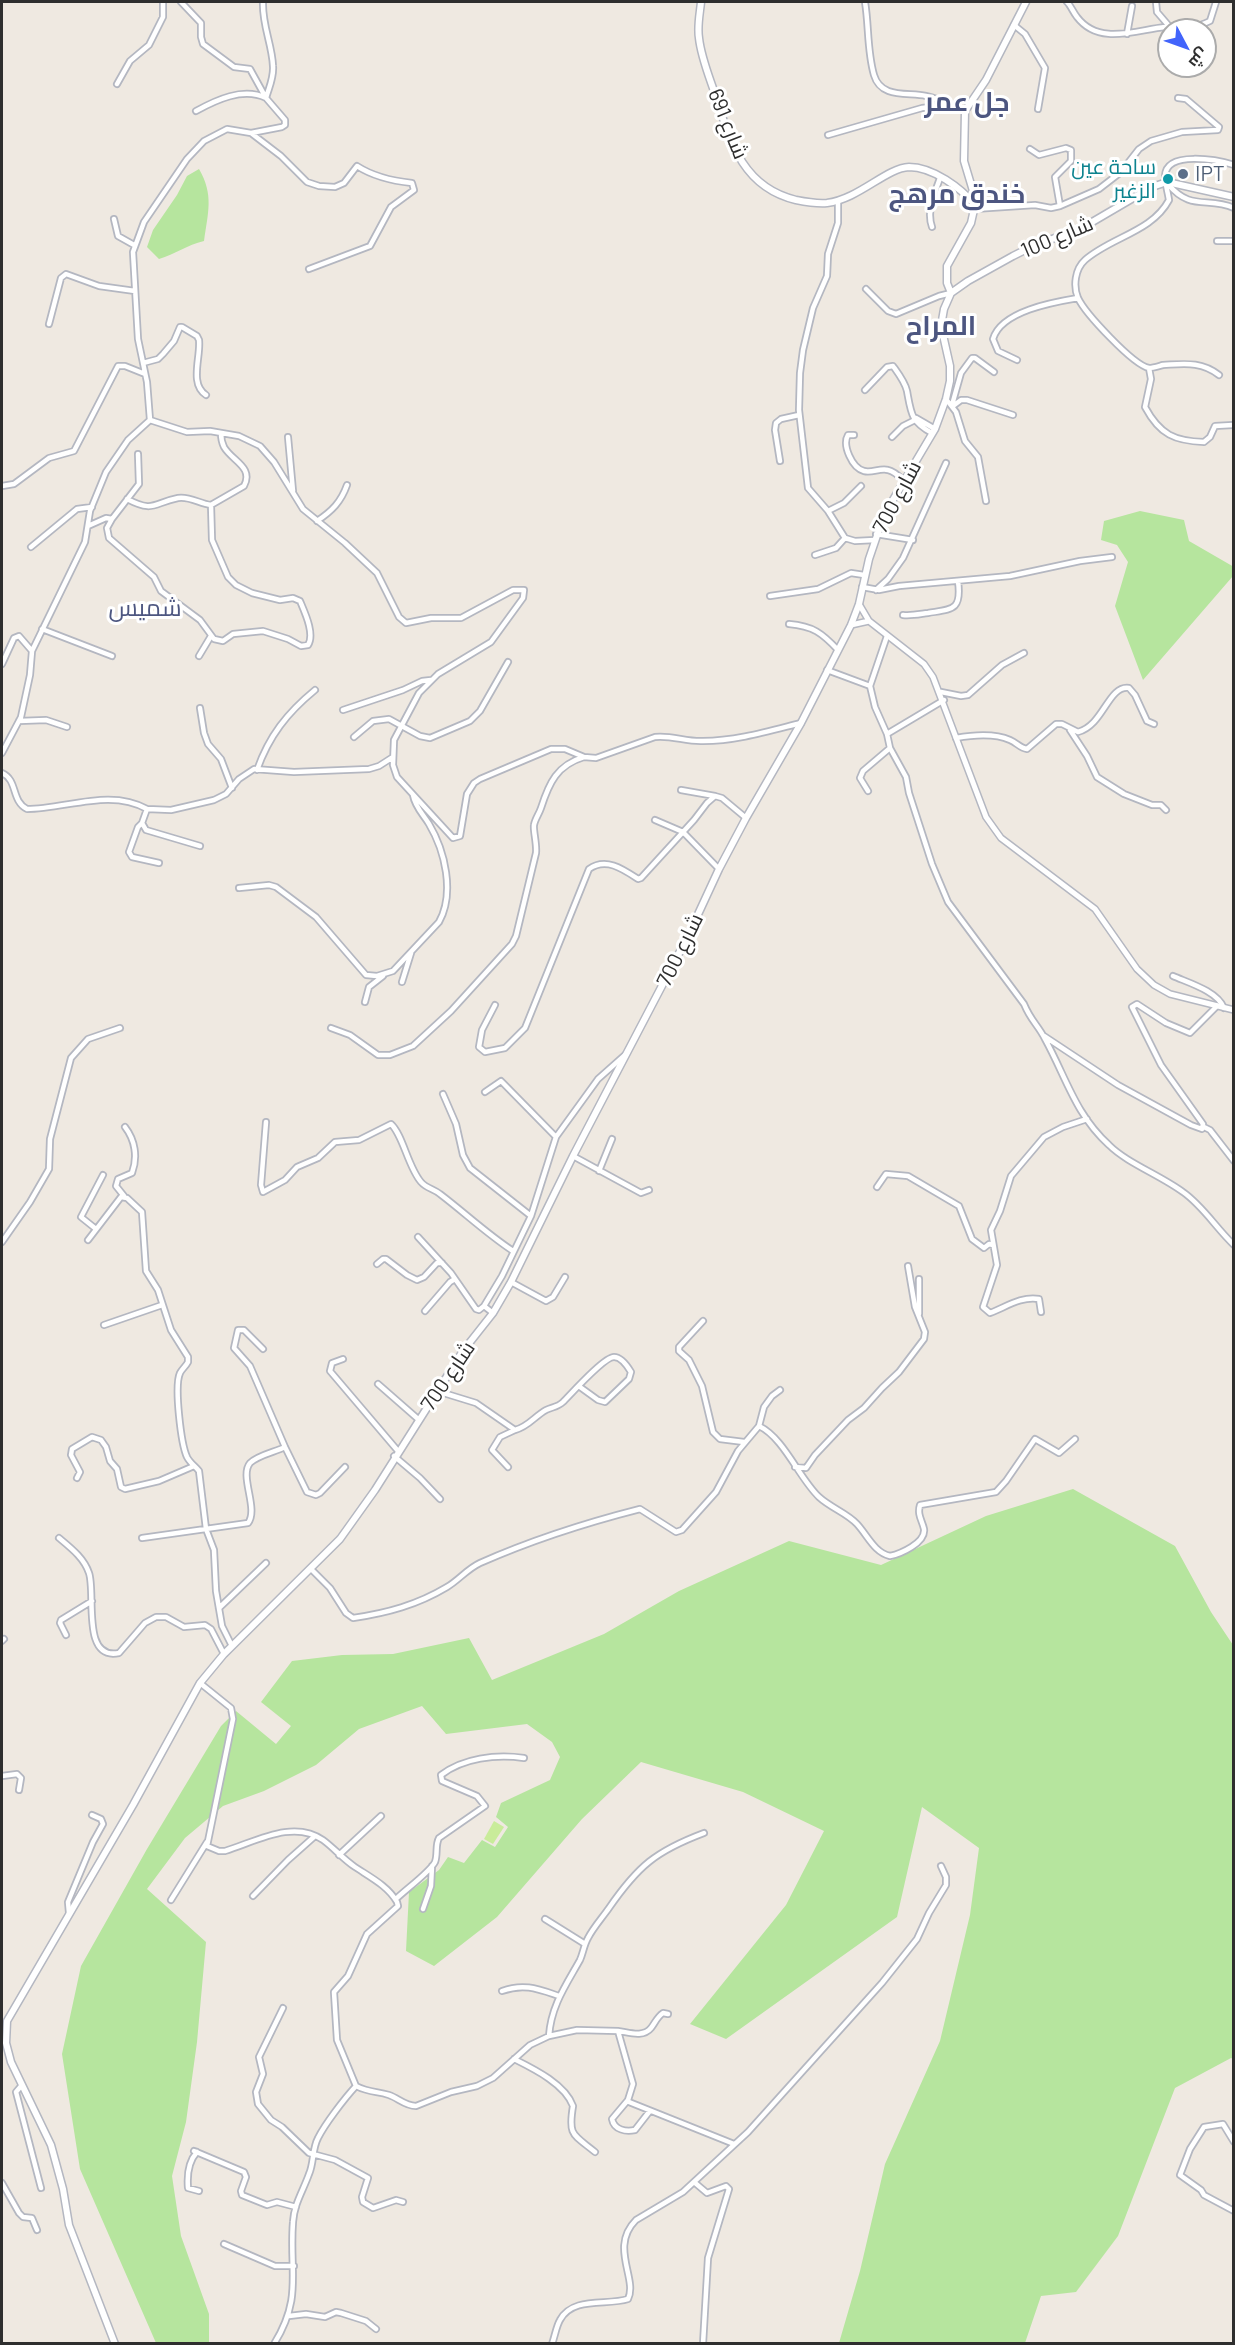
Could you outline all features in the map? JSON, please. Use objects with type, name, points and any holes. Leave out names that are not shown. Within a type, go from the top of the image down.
[{"type":"main road","name":"شارع 691","points":[[701,2],[698,36],[702,55],[733,144],[748,173],[764,188],[791,199],[809,203],[838,202],[848,199],[884,177],[906,167],[921,169],[940,178],[966,195],[974,207]]},
{"type":"main road","points":[[951,293],[947,283],[947,266],[971,223],[974,207],[973,191],[964,161],[965,111],[986,80],[1026,2]]},
{"type":"main road","points":[[1167,182],[1233,197]]},
{"type":"main road","name":"شارع 100","points":[[951,293],[1013,256],[1082,228],[1152,187],[1167,182]]},
{"type":"main road","name":"شارع 700","points":[[4,2023],[133,1805],[200,1683],[224,1654],[340,1539],[375,1490],[463,1351],[493,1313],[511,1282],[719,869],[801,723],[851,625],[859,604],[864,575],[875,537],[884,515],[934,431],[946,399],[950,381],[950,366],[941,326],[944,309],[951,293]]},
{"type":"main road","points":[[4,2023],[11,2062],[51,2145],[63,2189],[69,2225],[114,2343]]},
{"type":"street","points":[[117,84],[130,61],[149,45],[163,17],[163,2]]},
{"type":"street","points":[[150,420],[138,339],[135,291],[134,245],[144,222],[204,141],[227,129],[251,133],[273,130],[285,125],[285,120],[266,98],[250,69],[234,67],[203,44],[201,23],[182,2]]},
{"type":"street","points":[[263,2],[262,17],[273,66],[272,79],[266,98]]},
{"type":"street","points":[[865,2],[870,55],[874,75],[879,85],[890,92],[927,96],[965,111]]},
{"type":"street","points":[[1067,2],[1077,17],[1087,26],[1103,34],[1127,34],[1157,28]]},
{"type":"street","points":[[1156,2],[1157,12],[1162,18]]},
{"type":"street","points":[[1211,18],[1216,2]]},
{"type":"street","points":[[1127,34],[1132,6]]},
{"type":"street","points":[[1014,25],[1025,34],[1045,68],[1038,109]]},
{"type":"street","points":[[196,111],[232,96],[254,94],[266,98]]},
{"type":"street","points":[[974,207],[1051,208],[1060,206],[1099,189],[1121,172],[1139,149],[1151,141],[1182,132],[1218,130],[1219,126],[1186,99],[1178,98]]},
{"type":"street","points":[[828,135],[922,108],[951,105]]},
{"type":"street","points":[[251,133],[281,156],[307,182],[319,186],[335,187],[344,183],[357,166],[366,172],[412,183],[414,186],[414,190],[391,207],[370,246],[309,269]]},
{"type":"street","points":[[1030,149],[1039,155],[1066,148],[1071,150],[1071,161],[1054,177],[1060,206]]},
{"type":"street","points":[[1219,375],[1208,367],[1194,364],[1149,368],[1119,347],[1078,298],[1076,277],[1080,266],[1093,254],[1144,226],[1160,214],[1169,200],[1165,177],[1170,165],[1179,160],[1193,159],[1233,165]]},
{"type":"street","points":[[933,227],[930,221],[930,205],[940,178]]},
{"type":"street","points":[[1167,182],[1176,193],[1188,200],[1233,208]]},
{"type":"street","points":[[838,202],[838,223],[828,254],[827,276],[813,308],[800,373],[799,415],[808,488],[828,511],[845,538],[855,541],[875,537],[913,540]]},
{"type":"street","points":[[114,219],[118,236],[134,245]]},
{"type":"street","points":[[1217,241],[1233,241]]},
{"type":"street","points":[[49,324],[61,278],[66,274],[99,286],[135,291]]},
{"type":"street","points":[[866,289],[888,311],[896,314],[951,293]]},
{"type":"street","points":[[1017,360],[998,351],[993,339],[998,331],[1028,310],[1078,298]]},
{"type":"street","points":[[143,363],[158,359],[174,340],[180,327],[183,327],[199,340],[197,380],[199,388],[206,395]]},
{"type":"street","points":[[952,405],[961,373],[972,358],[994,372]]},
{"type":"street","points":[[2,486],[14,484],[49,458],[74,451],[118,366],[145,374]]},
{"type":"street","points":[[865,390],[886,367],[893,366],[906,387],[909,405],[915,418],[934,431]]},
{"type":"street","points":[[1149,368],[1151,380],[1145,407],[1168,436],[1204,442],[1210,437],[1215,426],[1233,425]]},
{"type":"street","points":[[946,399],[959,418],[963,438],[979,459],[986,501]]},
{"type":"street","points":[[952,405],[967,400],[1013,414]]},
{"type":"street","points":[[780,461],[776,423],[782,418],[799,415]]},
{"type":"street","points":[[892,437],[915,418]]},
{"type":"street","points":[[150,420],[187,432],[221,433],[243,437],[260,446],[274,462],[303,509],[377,573],[399,617],[406,623],[431,618],[461,618],[513,590],[524,590],[523,598],[491,642],[431,680],[414,702],[394,740],[393,757],[397,777],[451,835],[457,838],[461,833],[467,794],[474,783],[551,749],[572,750],[584,757]]},
{"type":"street","points":[[2,753],[20,721],[25,703],[32,651],[84,544],[92,507],[112,463],[128,440],[150,420]]},
{"type":"street","points":[[127,499],[147,507],[178,498],[210,505],[243,486],[246,480],[245,468],[223,445],[221,433]]},
{"type":"street","points":[[854,435],[848,435],[845,444],[860,470],[888,469],[904,481]]},
{"type":"street","points":[[288,437],[293,494]]},
{"type":"street","points":[[138,454],[139,484],[107,528],[109,538],[154,577],[161,591],[200,620],[211,636],[219,641],[233,634],[263,631],[303,646],[308,645],[311,640],[307,617],[297,599],[280,600],[252,593],[228,577],[212,540],[210,505]]},
{"type":"street","points":[[876,590],[895,571],[913,540],[946,464]]},
{"type":"street","points":[[317,521],[332,510],[342,497],[347,485]]},
{"type":"street","points":[[828,511],[844,503],[861,486]]},
{"type":"street","points":[[31,547],[78,509],[92,507]]},
{"type":"street","points":[[88,525],[106,518],[112,519]]},
{"type":"street","points":[[815,555],[836,548],[845,538]]},
{"type":"street","points":[[862,587],[876,590],[1023,574],[1080,561],[1112,557]]},
{"type":"street","points":[[770,596],[818,589],[851,573],[864,575]]},
{"type":"street","points":[[903,615],[950,611],[956,606],[960,595],[958,581]]},
{"type":"street","points":[[859,604],[869,621],[924,664],[933,676],[944,700],[986,818],[1001,838],[1095,909],[1137,969],[1154,985],[1170,994],[1233,1010]]},
{"type":"street","points":[[851,625],[869,621]]},
{"type":"street","points":[[789,624],[803,625],[824,634],[838,650]]},
{"type":"street","points":[[42,630],[112,656]]},
{"type":"street","points":[[2,664],[14,639],[19,636],[32,651]]},
{"type":"street","points":[[199,656],[211,636]]},
{"type":"street","points":[[887,636],[870,686],[875,708],[887,734],[890,748],[906,777],[932,864],[948,902],[1021,999],[1030,1018],[1044,1036],[1071,1096],[1087,1119],[1108,1144],[1121,1155],[1185,1193],[1233,1245]]},
{"type":"street","points":[[941,692],[968,695],[1002,664],[1024,653]]},
{"type":"street","points":[[354,737],[373,721],[389,719],[420,736],[430,738],[470,721],[480,711],[508,662]]},
{"type":"street","points":[[827,670],[870,686]]},
{"type":"street","points":[[343,711],[422,681],[431,680]]},
{"type":"street","points":[[956,738],[994,736],[1011,740],[1025,749],[1056,724],[1062,724],[1078,732],[1091,726],[1099,718],[1116,690],[1124,687],[1129,688],[1135,695],[1147,722],[1154,724]]},
{"type":"street","points":[[257,770],[264,749],[279,725],[294,707],[315,690]]},
{"type":"street","points":[[887,734],[944,700]]},
{"type":"street","points":[[200,708],[208,744],[221,759],[232,788]]},
{"type":"street","points":[[20,721],[46,720],[67,727]]},
{"type":"street","points":[[331,1028],[350,1035],[378,1055],[390,1055],[413,1046],[452,1011],[512,944],[516,936],[536,853],[537,839],[534,827],[552,778],[563,766],[584,757],[601,757],[656,737],[719,741],[801,723]]},
{"type":"street","points":[[1068,728],[1087,756],[1097,777],[1124,794],[1152,805],[1161,805],[1166,810]]},
{"type":"street","points":[[868,791],[860,778],[863,771],[890,748]]},
{"type":"street","points":[[2,773],[11,779],[20,804],[27,809],[76,802],[115,800],[137,804],[147,809],[171,810],[214,800],[254,769],[294,772],[369,769],[393,757]]},
{"type":"street","points":[[681,790],[722,798],[746,818]]},
{"type":"street","points":[[239,888],[269,885],[276,887],[316,917],[366,975],[377,976],[393,971],[439,922],[444,914],[447,889],[445,864],[434,832],[416,806],[413,795]]},
{"type":"street","points":[[495,1005],[480,1037],[479,1047],[485,1052],[505,1048],[525,1028],[589,869],[596,865],[612,865],[639,879],[651,869],[715,796]]},
{"type":"street","points":[[147,809],[129,852],[132,857],[159,863]]},
{"type":"street","points":[[655,820],[683,832],[719,869]]},
{"type":"street","points":[[142,823],[150,832],[200,846]]},
{"type":"street","points":[[402,982],[412,950]]},
{"type":"street","points":[[365,1002],[369,987],[387,973]]},
{"type":"street","points":[[1173,976],[1204,990],[1220,1002],[1221,1007]]},
{"type":"street","points":[[1221,1007],[1190,1033],[1166,1023],[1138,1004],[1132,1007],[1161,1065],[1204,1127],[1210,1130],[1233,1161]]},
{"type":"street","points":[[2,1242],[30,1202],[49,1169],[50,1139],[71,1058],[88,1039],[120,1028]]},
{"type":"street","points":[[1044,1036],[1142,1099],[1197,1128],[1204,1127]]},
{"type":"street","points":[[418,1237],[455,1279],[476,1310],[479,1310],[502,1275],[531,1216],[556,1137],[598,1079],[629,1051]]},
{"type":"street","points":[[485,1092],[501,1081],[556,1137]]},
{"type":"street","points":[[443,1094],[456,1124],[463,1155],[470,1168],[531,1216]]},
{"type":"street","points":[[1041,1312],[1039,1299],[1032,1298],[1021,1299],[990,1313],[986,1312],[983,1301],[997,1265],[991,1230],[1000,1211],[1011,1176],[1044,1137],[1063,1127],[1087,1119]]},
{"type":"street","points":[[266,1122],[261,1185],[263,1192],[285,1180],[297,1167],[318,1158],[335,1142],[354,1141],[375,1133],[388,1124],[396,1129],[404,1151],[420,1181],[438,1192],[494,1239],[513,1251]]},
{"type":"street","points":[[125,1127],[133,1137],[135,1166],[132,1173],[118,1179],[116,1186],[142,1212],[145,1264],[158,1290],[171,1330],[188,1358],[178,1381],[178,1410],[185,1452],[199,1471],[206,1529],[214,1550],[219,1608],[225,1634],[232,1646]]},
{"type":"street","points":[[599,1171],[612,1139]]},
{"type":"street","points":[[573,1156],[641,1193],[649,1190]]},
{"type":"street","points":[[877,1187],[886,1174],[908,1176],[958,1206],[972,1239],[984,1248],[989,1244],[993,1245]]},
{"type":"street","points":[[96,1229],[81,1217],[103,1175]]},
{"type":"street","points":[[88,1240],[118,1199],[124,1196]]},
{"type":"street","points":[[377,1264],[383,1258],[386,1259],[417,1280],[424,1277],[437,1263],[442,1263]]},
{"type":"street","points":[[795,1467],[806,1468],[848,1420],[864,1408],[899,1372],[924,1339],[925,1332],[915,1307],[908,1266]]},
{"type":"street","points":[[511,1282],[546,1301],[553,1297],[565,1277]]},
{"type":"street","points":[[425,1311],[455,1279]]},
{"type":"street","points":[[919,1280],[919,1314]]},
{"type":"street","points":[[104,1325],[162,1305]]},
{"type":"street","points":[[483,1306],[493,1313]]},
{"type":"street","points":[[703,1321],[679,1347],[679,1351],[689,1360],[702,1386],[713,1432],[720,1439],[744,1442]]},
{"type":"street","points":[[263,1349],[244,1330],[238,1330],[234,1348],[250,1366],[285,1448],[307,1492],[312,1495],[320,1493],[345,1467]]},
{"type":"street","points":[[508,1467],[492,1450],[500,1437],[529,1424],[547,1409],[559,1405],[580,1387],[589,1375],[612,1357],[620,1359],[631,1372],[629,1379],[605,1402],[598,1400],[580,1387]]},
{"type":"street","points":[[343,1359],[332,1363],[330,1371],[396,1454],[440,1499]]},
{"type":"street","points":[[378,1384],[418,1419]]},
{"type":"street","points":[[311,1569],[330,1588],[346,1613],[352,1618],[403,1609],[450,1586],[478,1564],[557,1532],[640,1509],[676,1532],[682,1530],[716,1492],[744,1442],[759,1426],[764,1407],[780,1390]]},
{"type":"street","points":[[437,1391],[476,1403],[515,1430]]},
{"type":"street","points":[[759,1426],[772,1437],[820,1498],[851,1518],[879,1552],[890,1556],[912,1547],[923,1534],[924,1530],[919,1519],[920,1505],[994,1493],[1006,1481],[1035,1439],[1059,1453],[1076,1439]]},
{"type":"street","points":[[77,1478],[80,1472],[71,1455],[72,1449],[92,1437],[104,1443],[108,1458],[117,1469],[121,1487],[125,1489],[159,1481],[194,1466]]},
{"type":"street","points":[[142,1538],[240,1526],[250,1521],[247,1473],[249,1466],[253,1461],[285,1448]]},
{"type":"street","points":[[59,1538],[84,1563],[91,1578],[92,1628],[95,1640],[103,1650],[109,1653],[119,1653],[144,1623],[156,1617],[162,1617],[184,1627],[205,1625],[211,1629],[224,1654]]},
{"type":"street","points":[[219,1608],[266,1563]]},
{"type":"street","points":[[66,1635],[60,1623],[61,1620],[92,1602]]},
{"type":"street","points":[[171,1900],[207,1842],[216,1810],[233,1719],[231,1708],[200,1683]]},
{"type":"street","points":[[423,1909],[431,1886],[436,1842],[485,1806],[477,1796],[442,1781],[441,1775],[457,1766],[492,1756],[524,1758]]},
{"type":"street","points":[[2,1776],[17,1774],[21,1778],[19,1790]]},
{"type":"street","points":[[69,1913],[68,1902],[103,1824],[101,1820],[92,1815]]},
{"type":"street","points":[[339,1855],[381,1816]]},
{"type":"street","points":[[207,1842],[207,1846],[219,1851],[237,1848],[271,1834],[302,1832],[322,1839],[339,1855],[380,1883],[396,1899],[398,1906],[367,1934],[348,1976],[334,1992],[334,2021],[337,2040],[356,2086],[375,2093],[387,2094],[410,2106],[416,2106],[450,2092],[477,2086],[505,2069],[530,2045],[549,2036],[577,2030],[644,2034],[650,2030],[659,2016],[663,2013],[668,2014]]},
{"type":"street","points":[[549,2036],[552,2012],[559,1996],[582,1957],[585,1944],[622,1888],[638,1870],[669,1847],[704,1833]]},
{"type":"street","points":[[253,1896],[315,1836]]},
{"type":"street","points":[[396,1899],[432,1866]]},
{"type":"street","points":[[552,2343],[560,2319],[571,2310],[585,2304],[628,2299],[630,2292],[624,2257],[627,2233],[631,2225],[683,2192],[748,2132],[882,1983],[917,1939],[946,1885],[946,1877],[941,1866]]},
{"type":"street","points":[[545,1919],[585,1944]]},
{"type":"street","points":[[502,1991],[516,1986],[559,1996]]},
{"type":"street","points":[[282,2007],[259,2057],[263,2074],[256,2092],[256,2100],[271,2120],[282,2127],[309,2153],[335,2160],[368,2178],[362,2199],[370,2207],[378,2207],[396,2200],[403,2202]]},
{"type":"street","points":[[618,2031],[633,2084],[628,2100],[612,2119],[616,2127],[625,2131],[635,2130],[649,2112]]},
{"type":"street","points":[[2,2036],[6,2043]]},
{"type":"street","points":[[514,2059],[551,2081],[564,2092],[573,2106],[570,2121],[572,2132],[595,2152]]},
{"type":"street","points":[[22,2085],[16,2092],[40,2188]]},
{"type":"street","points":[[274,2343],[289,2316],[294,2290],[293,2222],[298,2198],[310,2173],[318,2137],[356,2086]]},
{"type":"street","points":[[628,2100],[632,2105],[734,2144]]},
{"type":"street","points":[[1233,2142],[1223,2124],[1204,2127],[1190,2149],[1180,2175],[1201,2190],[1204,2195],[1233,2211]]},
{"type":"street","points":[[199,2191],[188,2188],[187,2179],[196,2152],[244,2172],[246,2177],[241,2191],[242,2195],[267,2205],[277,2202],[296,2207]]},
{"type":"street","points":[[694,2182],[707,2193],[726,2186],[729,2189],[708,2258],[703,2343]]},
{"type":"street","points":[[2,2183],[19,2213],[23,2217],[32,2218],[37,2230]]},
{"type":"street","points":[[224,2244],[275,2266],[294,2266]]},
{"type":"street","points":[[289,2316],[306,2314],[325,2317],[336,2312],[366,2321],[376,2329]]},
{"type":"green space","points":[[199,169],[207,187],[208,196],[204,241],[159,259],[147,247],[153,230],[187,176]]},
{"type":"green space","points":[[1140,511],[1184,520],[1189,541],[1234,567],[1233,576],[1143,680],[1115,606],[1128,562],[1117,545],[1101,540],[1104,521]]},
{"type":"green space","points":[[1073,1489],[1175,1546],[1211,1612],[1233,1645],[1233,2059],[1175,2088],[1118,2236],[1076,2292],[1041,2296],[1025,2343],[839,2343],[860,2271],[885,2164],[940,2041],[970,1915],[979,1848],[922,1807],[897,1917],[726,2039],[690,2024],[786,1905],[824,1831],[743,1792],[641,1762],[582,1819],[497,1917],[434,1966],[406,1951],[409,1892],[439,1870],[448,1857],[464,1863],[482,1840],[495,1847],[508,1827],[496,1817],[501,1803],[550,1780],[560,1757],[552,1742],[527,1724],[446,1734],[422,1706],[359,1729],[316,1765],[264,1791],[223,1806],[185,1838],[147,1889],[206,1942],[197,2042],[186,2122],[172,2176],[181,2236],[209,2314],[209,2343],[156,2343],[80,2169],[62,2054],[81,1966],[147,1849],[221,1726],[236,1711],[276,1744],[291,1726],[261,1702],[292,1661],[342,1655],[393,1654],[469,1638],[492,1680],[604,1634],[679,1591],[789,1541],[881,1565],[986,1516]]},
{"type":"green space","points":[[494,1821],[504,1827],[493,1844],[484,1839]]},
{"type":"place","name":"IPT","points":[[1183,174]]},
{"type":"place","name":"ساحة عين الزغير","points":[[1168,179]]},
{"type":"district","name":"جل عمر","points":[[967,102]]},
{"type":"district","name":"خندق مرهج","points":[[957,194]]},
{"type":"district","name":"المراح","points":[[941,326]]},
{"type":"district","name":"شميس","points":[[145,608]]}]
